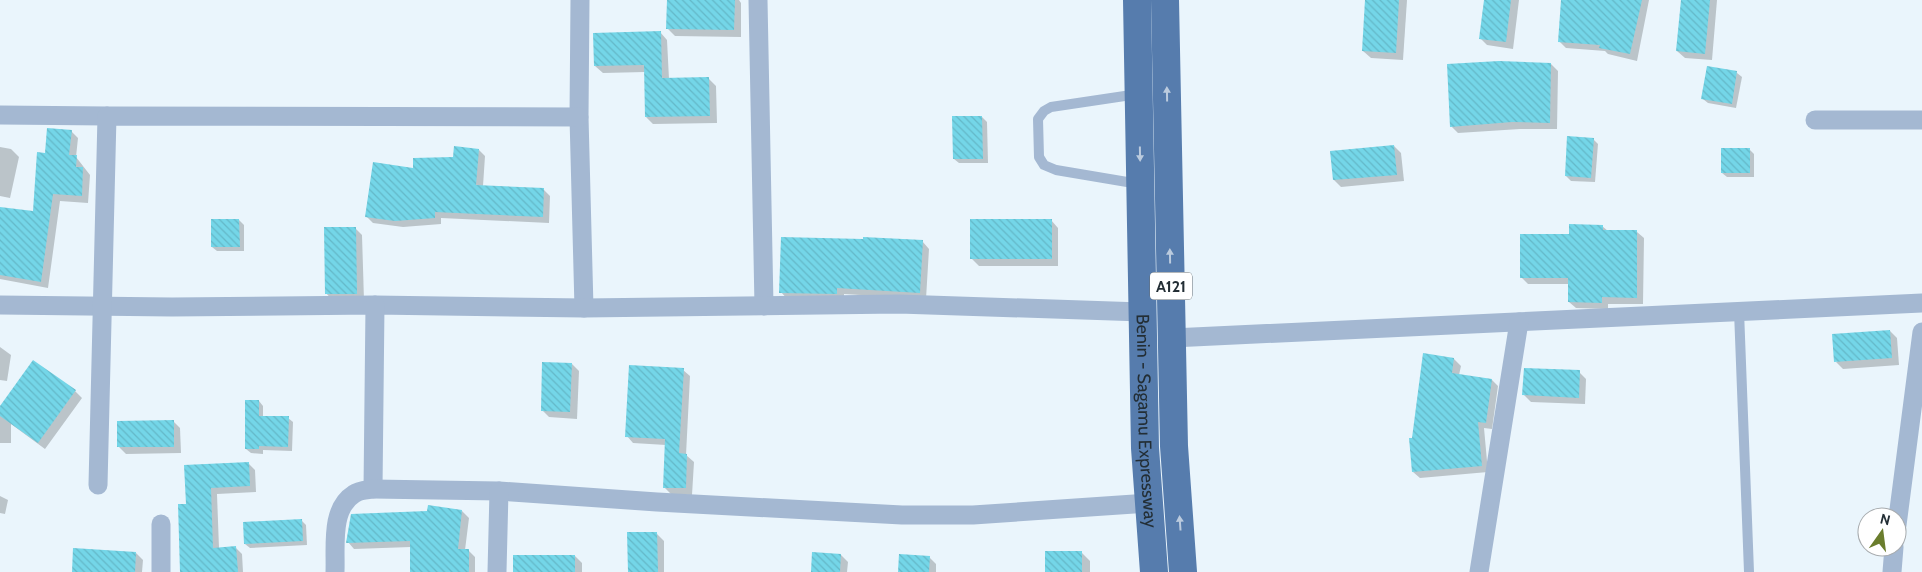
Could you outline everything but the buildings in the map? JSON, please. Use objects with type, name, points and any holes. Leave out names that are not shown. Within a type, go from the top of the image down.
[{"type":"highway","name":"Benin - Sagamu Expressway","points":[[1137,0],[1145,448],[1154,572]]},
{"type":"highway","name":"A121","points":[[1165,0],[1174,446],[1183,572]]},
{"type":"street","points":[[580,0],[579,117],[584,308]]},
{"type":"street","points":[[758,0],[764,306]]},
{"type":"street","points":[[0,115],[579,117]]},
{"type":"street","points":[[98,485],[107,116]]},
{"type":"street","points":[[1815,120],[1922,120]]},
{"type":"street","points":[[1172,338],[1922,303]]},
{"type":"street","points":[[0,305],[102,304],[172,307],[375,305],[584,308],[899,304],[1142,312]]},
{"type":"street","points":[[373,489],[375,305]]},
{"type":"street","points":[[1479,572],[1519,322]]},
{"type":"street","points":[[1899,507],[1922,332]]},
{"type":"street","points":[[335,572],[337,522],[343,503],[356,492],[373,489],[499,491],[657,502],[902,515],[973,515],[1149,503]]},
{"type":"street","points":[[496,572],[499,491]]},
{"type":"street","points":[[161,524],[161,572]]},
{"type":"street","points":[[1892,572],[1893,557]]},
{"type":"lane","points":[[1138,94],[1051,107],[1044,111],[1038,119],[1038,157],[1044,165],[1056,170],[1140,184]]},
{"type":"lane","points":[[1739,311],[1749,572]]}]
